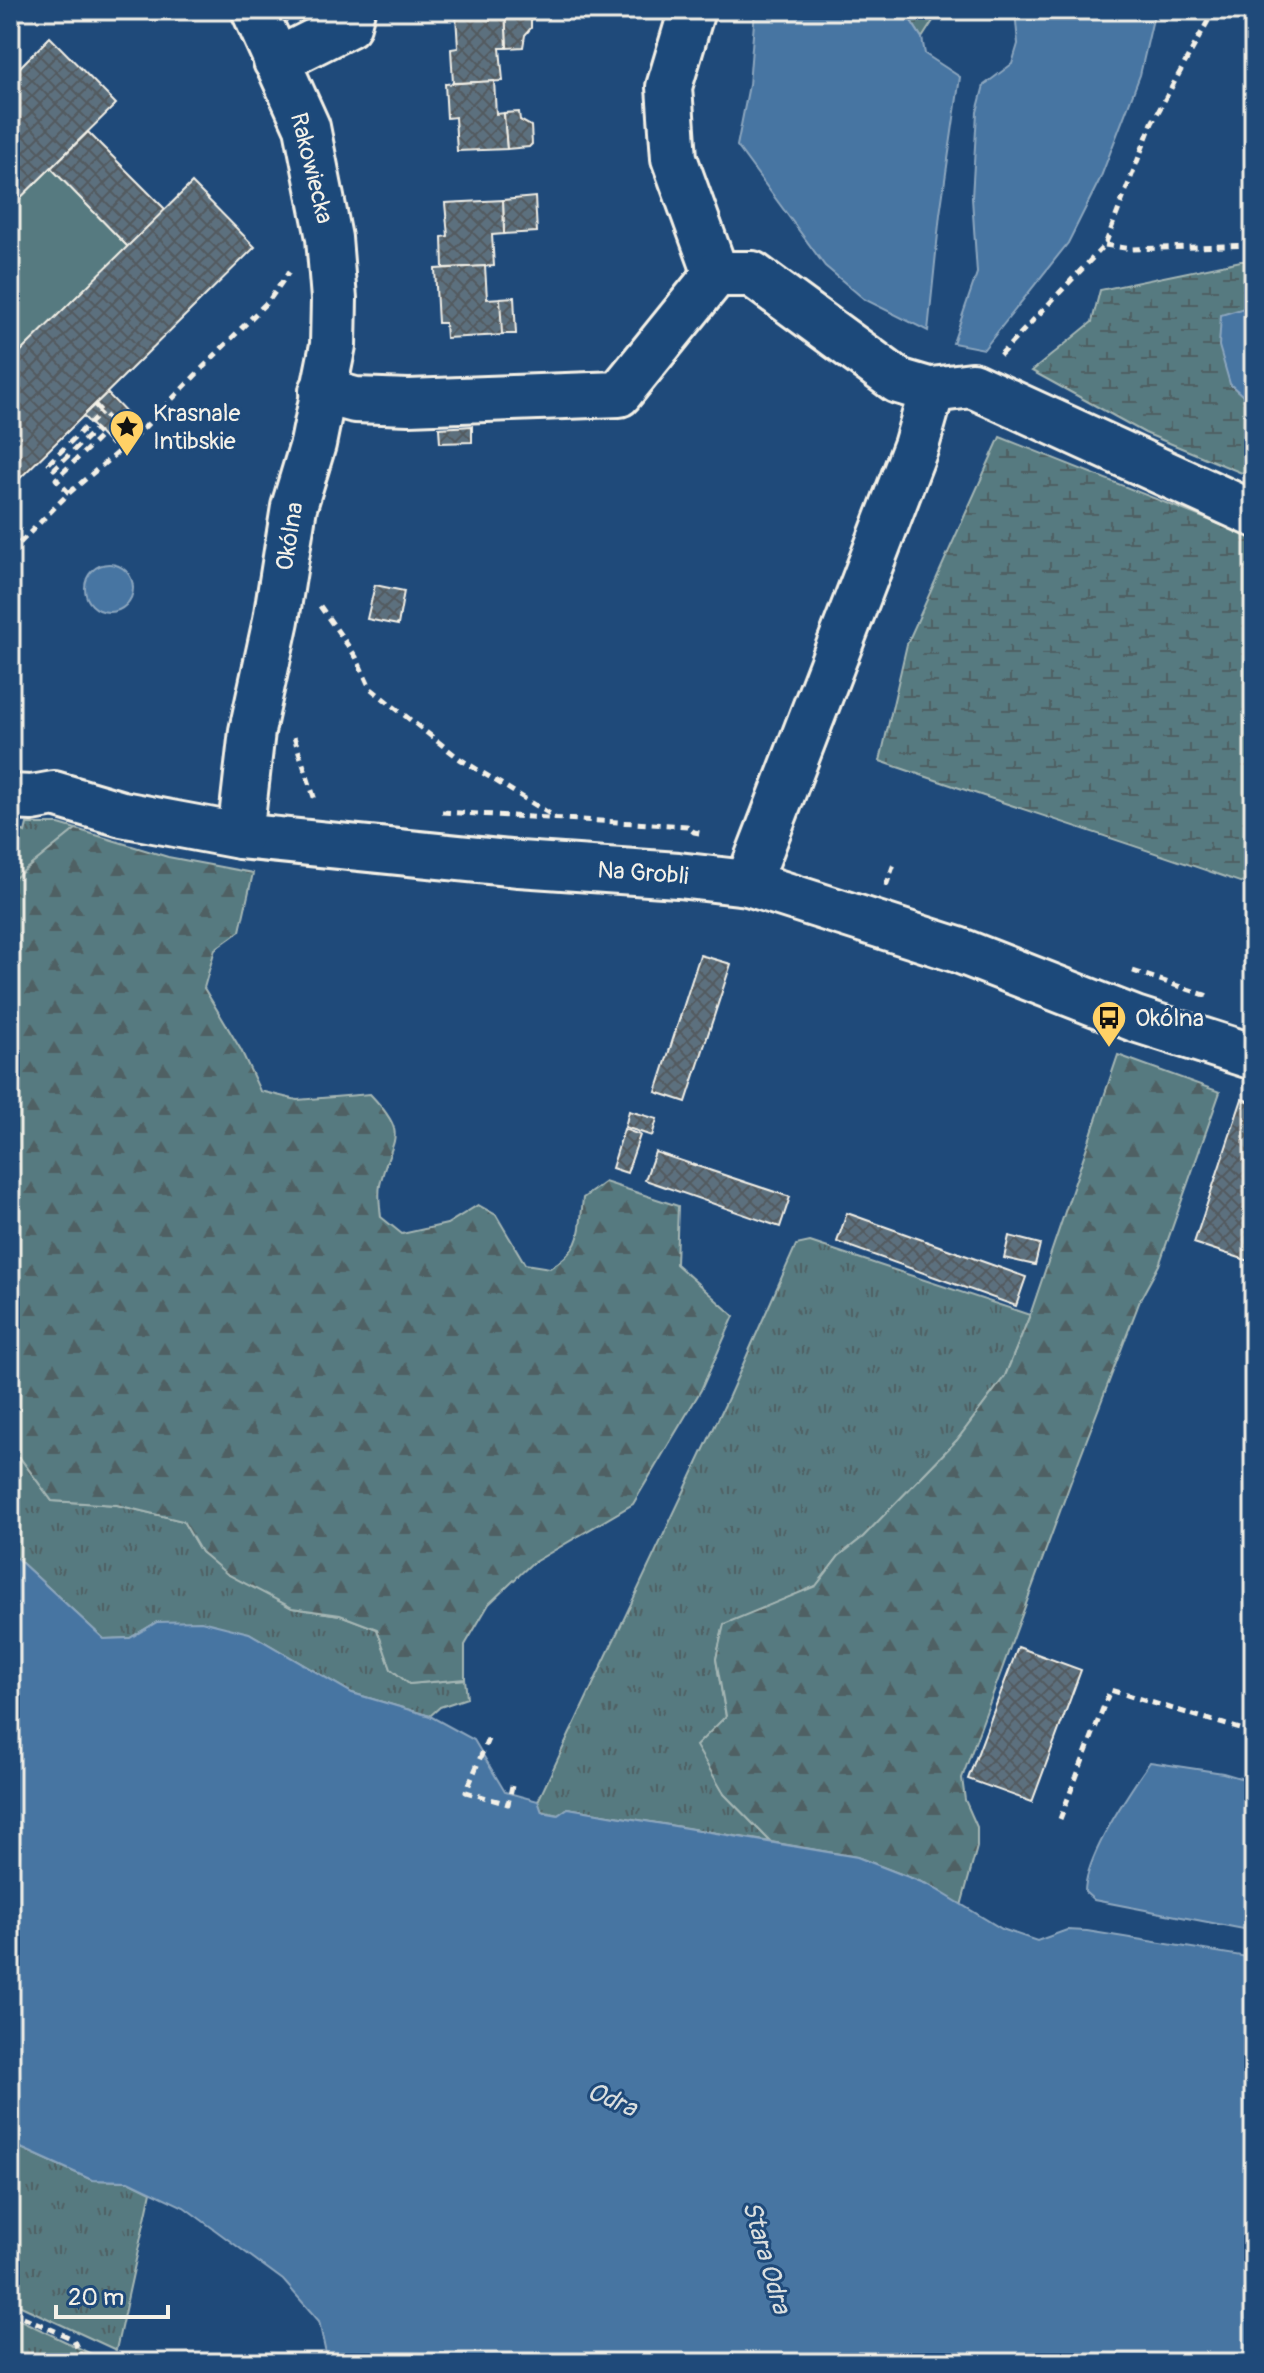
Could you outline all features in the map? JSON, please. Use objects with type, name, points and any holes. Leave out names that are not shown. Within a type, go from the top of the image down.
[{"type":"street","name":"Rakowiecka","points":[[254,10],[307,127],[329,238]]},
{"type":"street","points":[[276,61],[348,25],[352,10]]},
{"type":"street","points":[[692,10],[669,87],[674,158],[716,274]]},
{"type":"street","name":"Okólna","points":[[240,836],[252,731],[276,620],[294,507],[313,444],[333,345],[334,299],[329,238]]},
{"type":"street","points":[[716,274],[752,274],[898,381],[952,388],[1254,514]]},
{"type":"street","points":[[322,391],[355,400],[409,402],[619,394],[716,274]]},
{"type":"street","points":[[748,883],[916,446],[952,388]]},
{"type":"street","points":[[10,771],[54,794]]},
{"type":"street","name":"Na Grobli","points":[[10,797],[32,798],[54,794],[136,818],[240,836],[748,883],[958,950],[1135,1019],[1254,1057]]},
{"type":"path","points":[[952,388],[1105,245],[1152,123],[1214,10]]},
{"type":"path","points":[[1105,245],[1132,249],[1254,245]]},
{"type":"path","points":[[10,553],[69,493],[131,441],[270,299],[294,265]]},
{"type":"path","points":[[95,405],[122,434]]},
{"type":"path","points":[[69,493],[56,479],[101,436],[95,430],[54,469],[49,463],[101,412]]},
{"type":"path","points":[[317,600],[356,657],[370,688],[460,759],[558,818]]},
{"type":"path","points":[[290,726],[316,803],[327,804]]},
{"type":"path","points":[[438,812],[687,826]]},
{"type":"path","points":[[885,889],[895,861]]},
{"type":"path","points":[[1060,1819],[1110,1690],[1254,1733]]},
{"type":"path","points":[[488,1739],[466,1792],[508,1804],[512,1786]]},
{"type":"path","points":[[10,2311],[73,2339],[84,2363]]},
{"type":"green space","points":[[904,10],[940,10],[922,38]]},
{"type":"green space","points":[[51,168],[128,247],[10,362],[10,208]]},
{"type":"green space","points":[[1241,261],[1254,261],[1254,305],[1251,305],[1230,384],[1254,406],[1254,478],[1145,433],[1032,371],[1092,322],[1100,290]]},
{"type":"green space","points":[[1000,437],[1254,538],[1254,887],[880,761],[907,644]]},
{"type":"green space","points":[[27,824],[59,824],[76,829],[10,882],[10,825],[25,832]]},
{"type":"green space","points":[[76,829],[168,857],[253,873],[240,931],[215,949],[204,988],[241,1050],[260,1091],[297,1100],[370,1094],[383,1109],[391,1120],[394,1138],[380,1185],[381,1217],[402,1234],[447,1224],[478,1205],[496,1215],[525,1264],[550,1268],[574,1247],[580,1231],[583,1198],[605,1182],[678,1206],[676,1264],[734,1316],[701,1390],[633,1504],[531,1564],[489,1604],[465,1645],[465,1679],[409,1684],[391,1669],[377,1629],[340,1615],[292,1608],[227,1574],[201,1552],[183,1521],[117,1505],[52,1501],[10,1447],[10,882]]},
{"type":"green space","points":[[1118,1055],[1220,1092],[1159,1265],[1141,1298],[962,1778],[965,1800],[977,1827],[977,1847],[961,1906],[929,1885],[857,1857],[771,1842],[724,1794],[696,1746],[726,1716],[716,1659],[724,1624],[816,1586],[839,1556],[863,1537],[957,1440],[1005,1376],[1030,1315]]},
{"type":"green space","points":[[810,1242],[1030,1315],[1005,1376],[957,1440],[863,1537],[839,1556],[816,1586],[724,1625],[716,1659],[726,1717],[724,1794],[771,1842],[568,1808],[558,1815],[541,1811],[538,1801],[729,1396],[796,1245]]},
{"type":"green space","points":[[10,1447],[52,1501],[117,1505],[183,1521],[201,1552],[292,1608],[340,1615],[377,1629],[391,1669],[409,1684],[465,1679],[467,1698],[440,1707],[430,1716],[352,1693],[249,1633],[157,1622],[130,1638],[104,1639],[10,1552]]},
{"type":"green space","points":[[10,2143],[92,2180],[129,2181],[151,2192],[116,2350],[10,2301]]},
{"type":"green space","points":[[10,2315],[110,2363],[10,2361]]},
{"type":"water","points":[[755,10],[904,10],[922,38],[925,54],[960,77],[940,214],[928,331],[864,299],[825,266],[737,146],[749,85]]},
{"type":"water","points":[[1015,10],[1155,10],[1140,75],[1100,179],[1068,243],[984,349],[953,343],[977,273],[972,198],[977,112],[984,85],[1012,64],[1018,44]]},
{"type":"water","points":[[1254,305],[1254,406],[1230,384],[1219,346],[1221,315]]},
{"type":"water","points":[[109,564],[126,571],[133,588],[126,605],[109,612],[92,605],[85,588],[92,571]]},
{"type":"water","points":[[10,1552],[104,1639],[130,1638],[157,1622],[201,1621],[249,1633],[352,1693],[430,1716],[474,1740],[505,1792],[538,1801],[542,1812],[558,1815],[568,1808],[857,1857],[929,1885],[1002,1929],[1037,1941],[1067,1930],[1087,1931],[1254,1958],[1254,2363],[1002,2363],[982,2358],[962,2363],[345,2363],[326,2354],[319,2321],[283,2280],[184,2207],[129,2181],[92,2180],[10,2143]]},
{"type":"water","points":[[1150,1762],[1223,1773],[1254,1782],[1254,1931],[1094,1900],[1085,1892],[1100,1843]]},
{"type":"building","points":[[531,10],[531,28],[525,35],[523,47],[507,48],[505,12]]},
{"type":"building","points":[[505,12],[507,48],[500,48],[503,81],[453,83],[451,49],[458,48],[456,15]]},
{"type":"building","points":[[50,37],[116,104],[10,208],[10,77]]},
{"type":"building","points":[[494,81],[496,114],[504,113],[507,149],[457,151],[455,117],[447,118],[445,84]]},
{"type":"building","points":[[519,112],[520,120],[531,126],[532,144],[507,149],[504,113]]},
{"type":"building","points":[[88,132],[166,210],[128,247],[51,168]]},
{"type":"building","points":[[192,183],[255,247],[10,488],[10,362]]},
{"type":"building","points":[[535,197],[537,232],[504,234],[503,200]]},
{"type":"building","points":[[503,200],[504,234],[492,235],[494,266],[443,268],[442,237],[448,236],[445,203]]},
{"type":"building","points":[[485,266],[487,299],[501,298],[503,335],[446,338],[445,323],[438,323],[435,269]]},
{"type":"building","points":[[514,297],[516,334],[502,334],[500,298]]},
{"type":"building","points":[[107,393],[135,422],[111,445],[83,416]]},
{"type":"building","points":[[472,426],[472,442],[440,443],[439,428]]},
{"type":"building","points":[[375,585],[404,591],[398,625],[367,619]]},
{"type":"building","points":[[700,955],[731,964],[686,1102],[656,1092]]},
{"type":"building","points":[[1242,1099],[1254,1103],[1252,1262],[1194,1243]]},
{"type":"building","points":[[629,1111],[657,1119],[652,1136],[625,1127]]},
{"type":"building","points":[[624,1129],[640,1135],[627,1173],[612,1168]]},
{"type":"building","points":[[655,1152],[790,1197],[780,1227],[645,1180]]},
{"type":"building","points":[[847,1213],[1026,1277],[1016,1306],[837,1242]]},
{"type":"building","points":[[1009,1236],[1040,1244],[1035,1265],[1004,1258]]},
{"type":"building","points":[[1018,1647],[1081,1670],[1032,1802],[968,1779]]},
{"type":"place","name":"Krasnale Intibskie","points":[[127,458]]},
{"type":"place","name":"Okólna","points":[[1109,1049]]},
{"type":"water label","name":"Odra","points":[[612,2099]]},
{"type":"water label","name":"Stara Odra","points":[[767,2257]]}]
